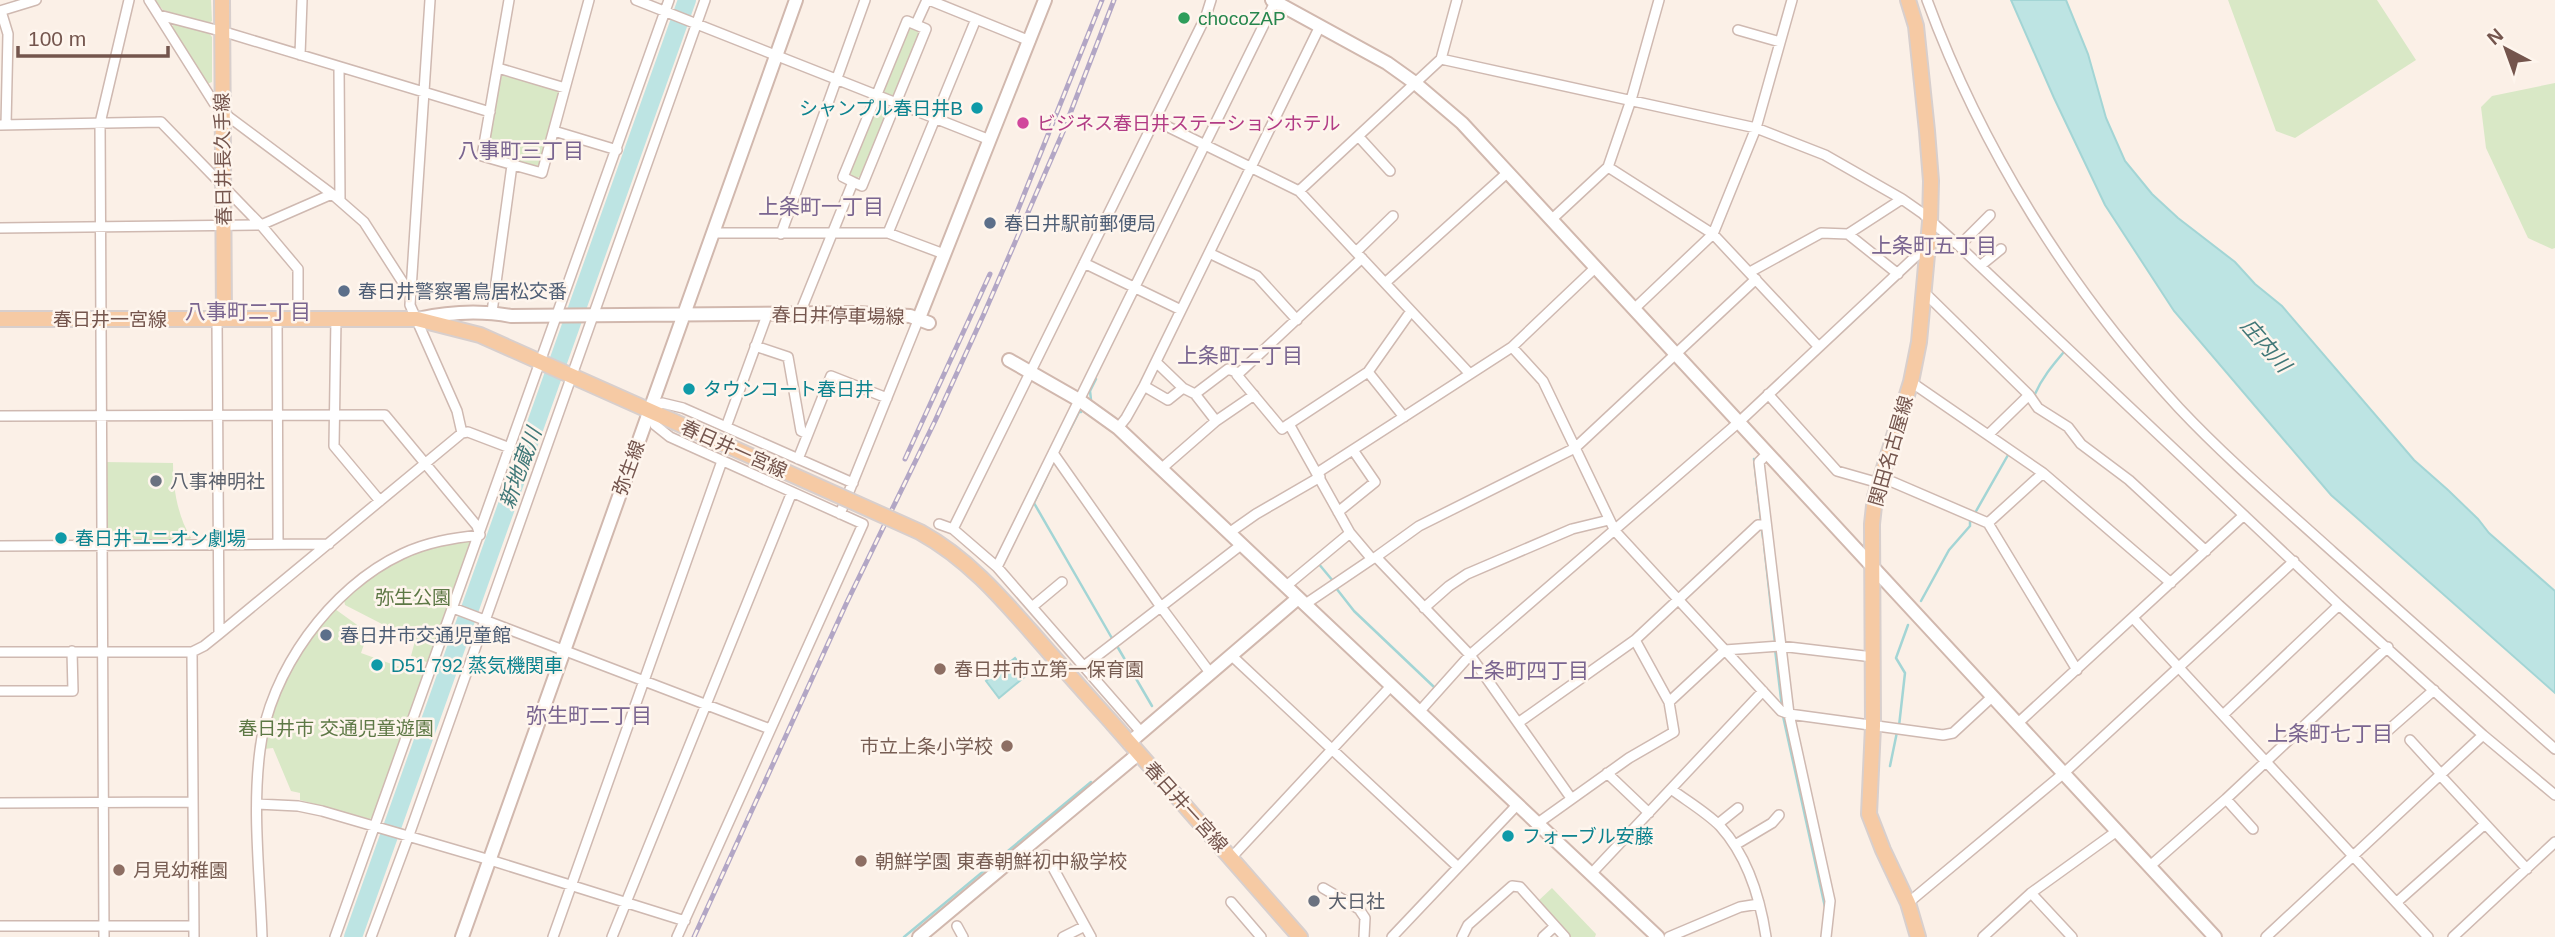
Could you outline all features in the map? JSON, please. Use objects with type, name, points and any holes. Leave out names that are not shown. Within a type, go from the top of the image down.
[{"type":"main road","name":"春日井長久手線","points":[[220,318],[224,226],[222,0]]},
{"type":"main road","name":"関田名古屋線","points":[[1908,0],[1916,26],[1926,118],[1931,181],[1930,222],[1925,293],[1911,382],[1880,480],[1872,524],[1873,726],[1869,814],[1908,904],[1918,937]]},
{"type":"main road","name":"春日井一宮線","points":[[0,319],[417,319],[480,335],[920,532],[947,547],[971,566],[996,592],[1300,937]]},
{"type":"street","points":[[36,0],[17,3],[1,11],[8,34],[3,125],[161,122],[261,225],[298,269],[298,318]]},
{"type":"street","points":[[104,937],[100,123],[130,0]]},
{"type":"street","points":[[149,0],[203,86],[222,110],[336,197],[364,222],[410,293]]},
{"type":"street","points":[[300,55],[302,0]]},
{"type":"street","points":[[430,0],[410,305],[457,411],[462,433]]},
{"type":"street","points":[[509,0],[482,156],[542,173],[589,0]]},
{"type":"street","points":[[636,0],[990,140]]},
{"type":"street","points":[[335,937],[378,827],[456,610],[510,447],[543,363],[617,149],[668,13],[669,0]]},
{"type":"street","points":[[371,937],[569,374],[705,0]]},
{"type":"street","name":"弥生線","points":[[462,937],[796,0]]},
{"type":"street","points":[[781,234],[865,0]]},
{"type":"street","points":[[916,24],[928,0],[1030,41]]},
{"type":"street","name":"春日井停車場線","points":[[417,319],[449,312],[492,312],[511,316],[857,313],[924,320],[944,254],[1045,0]]},
{"type":"street","points":[[953,530],[1206,16],[1211,0]]},
{"type":"street","points":[[1299,191],[1441,59],[1457,0]]},
{"type":"street","points":[[1551,220],[1608,167],[1632,100],[1659,0]]},
{"type":"street","points":[[1634,309],[1713,234],[1756,128],[1793,0]]},
{"type":"street","points":[[1927,0],[1975,112],[2031,214],[2073,279],[2118,337],[2178,407],[2234,463],[2555,749]]},
{"type":"street","points":[[997,567],[1274,1],[1387,64],[1415,83],[1462,123],[2215,937]]},
{"type":"street","points":[[159,15],[490,111]]},
{"type":"street","points":[[888,233],[976,19]]},
{"type":"street","points":[[907,21],[926,29],[862,186],[844,177],[876,96],[907,21]]},
{"type":"street","points":[[1118,428],[1144,386],[1320,26]]},
{"type":"street","points":[[1738,30],[1780,42]]},
{"type":"street","points":[[1441,59],[1756,128],[1825,155],[1902,200],[1959,246],[2339,605],[2483,735],[2555,795]]},
{"type":"street","points":[[336,197],[339,68]]},
{"type":"street","points":[[498,68],[565,88]]},
{"type":"street","points":[[1154,120],[1299,191],[1470,374]]},
{"type":"street","points":[[554,131],[617,149]]},
{"type":"street","points":[[1359,136],[1390,171]]},
{"type":"street","points":[[492,312],[512,165]]},
{"type":"street","points":[[1608,167],[1713,234],[1818,346]]},
{"type":"street","points":[[1385,283],[1507,173]]},
{"type":"street","points":[[800,313],[853,182]]},
{"type":"street","points":[[0,228],[261,225],[336,197]]},
{"type":"street","points":[[919,937],[1134,748],[1141,732],[1301,602],[1374,558],[1419,526],[1575,448],[1676,355],[1753,276],[1821,233],[1848,234],[1902,200]]},
{"type":"street","points":[[1959,246],[1990,215]]},
{"type":"street","points":[[1393,216],[1297,320],[1237,375],[1282,429],[1368,372],[1411,311]]},
{"type":"street","points":[[713,233],[888,233],[944,254]]},
{"type":"street","points":[[1848,234],[1898,274]]},
{"type":"street","points":[[1980,266],[2001,249]]},
{"type":"street","points":[[1419,712],[1470,655],[1739,422],[1916,256],[1926,251]]},
{"type":"street","points":[[1209,253],[1257,276],[1297,320]]},
{"type":"street","points":[[1084,263],[1181,310]]},
{"type":"street","points":[[1229,533],[1512,347],[1595,268]]},
{"type":"street","points":[[1925,293],[2038,408],[2068,427],[2081,444],[2129,480],[2206,551]]},
{"type":"street","points":[[726,427],[767,315]]},
{"type":"street","points":[[336,317],[334,446],[380,501]]},
{"type":"street","points":[[219,634],[220,318]]},
{"type":"street","points":[[277,318],[278,544]]},
{"type":"street","points":[[840,513],[887,398],[924,320]]},
{"type":"street","points":[[755,346],[788,357],[801,431],[807,434]]},
{"type":"street","points":[[1512,347],[1543,381],[1615,531],[1781,710],[1789,714],[1943,735],[1953,733],[1993,696]]},
{"type":"street","points":[[1009,360],[1079,400],[1118,428],[1658,937]]},
{"type":"street","points":[[1156,362],[1183,388],[1195,394],[1216,421]]},
{"type":"street","points":[[1195,394],[1228,369],[1239,373]]},
{"type":"street","points":[[1368,372],[1404,417]]},
{"type":"street","points":[[797,459],[831,376],[887,398]]},
{"type":"street","points":[[1911,382],[2043,473],[2171,583]]},
{"type":"street","points":[[1144,386],[1168,400],[1183,388]]},
{"type":"street","points":[[1768,394],[1837,471],[1880,480],[1988,523],[2077,670]]},
{"type":"street","points":[[1161,469],[1216,421],[1254,395]]},
{"type":"street","points":[[1988,435],[2029,396]]},
{"type":"street","points":[[677,937],[863,524],[670,437],[655,425],[650,410],[662,403],[683,408],[853,483]]},
{"type":"street","points":[[0,416],[385,415],[477,526],[480,535]]},
{"type":"street","points":[[1289,424],[1350,533],[1470,655],[1571,798]]},
{"type":"street","points":[[0,652],[191,652],[219,634],[462,433],[468,432],[510,447]]},
{"type":"street","points":[[1338,512],[1375,482],[1353,450]]},
{"type":"street","points":[[1053,453],[1211,674]]},
{"type":"street","points":[[1768,453],[1759,462],[1780,646],[1789,714],[1830,901],[1826,937]]},
{"type":"street","points":[[553,937],[722,461]]},
{"type":"street","points":[[1988,523],[2043,473]]},
{"type":"street","points":[[612,937],[792,492]]},
{"type":"street","points":[[2018,723],[2244,515]]},
{"type":"street","points":[[1424,608],[1467,574],[1572,529],[1609,520]]},
{"type":"street","points":[[939,524],[953,530],[997,567],[1141,732]]},
{"type":"street","points":[[1518,723],[1635,640],[1758,525],[1766,524]]},
{"type":"street","points":[[1285,587],[1350,533]]},
{"type":"street","points":[[262,937],[257,804],[260,748],[271,703],[284,676],[313,626],[348,590],[392,560],[428,544],[480,535]]},
{"type":"street","points":[[0,546],[329,544]]},
{"type":"street","points":[[1084,666],[1241,545]]},
{"type":"street","points":[[1908,904],[2064,773],[2294,561]]},
{"type":"street","points":[[1032,607],[1062,582]]},
{"type":"street","points":[[2223,715],[2339,605]]},
{"type":"street","points":[[456,610],[770,729]]},
{"type":"street","points":[[2133,618],[2428,937]]},
{"type":"street","points":[[1538,823],[1607,773],[1651,744],[1675,732],[1669,702],[1635,640]]},
{"type":"street","points":[[1669,702],[1725,650],[1780,646],[1873,656]]},
{"type":"street","points":[[2150,866],[2226,799],[2388,647]]},
{"type":"street","points":[[0,691],[73,691],[72,651]]},
{"type":"street","points":[[191,652],[194,937]]},
{"type":"street","points":[[1232,656],[1458,867]]},
{"type":"street","points":[[1231,858],[1391,686]]},
{"type":"street","points":[[2384,734],[2434,690]]},
{"type":"street","points":[[1591,874],[1763,691]]},
{"type":"street","points":[[2266,937],[2483,735]]},
{"type":"street","points":[[2410,740],[2527,869]]},
{"type":"street","points":[[1607,773],[1649,813]]},
{"type":"street","points":[[1671,789],[1718,824],[1735,845],[1747,868],[1766,937]]},
{"type":"street","points":[[2226,799],[2253,829]]},
{"type":"street","points":[[0,803],[192,802]]},
{"type":"street","points":[[257,804],[298,806],[406,834],[685,920]]},
{"type":"street","points":[[1392,937],[1518,804]]},
{"type":"street","points":[[1718,824],[1738,808]]},
{"type":"street","points":[[1735,845],[1772,823],[1779,815]]},
{"type":"street","points":[[2397,902],[2484,824]]},
{"type":"street","points":[[1983,937],[2031,893],[2117,831]]},
{"type":"street","points":[[2453,937],[2555,842]]},
{"type":"street","points":[[1046,855],[1091,937]]},
{"type":"street","points":[[1462,937],[1468,925],[1511,886],[1520,887],[1564,937]]},
{"type":"street","points":[[1323,888],[1359,909],[1365,918],[1364,937]]},
{"type":"street","points":[[2031,893],[2072,937]]},
{"type":"street","points":[[1231,902],[1261,937]]},
{"type":"street","points":[[1669,937],[1740,907],[1759,904]]},
{"type":"street","points":[[0,926],[194,926]]},
{"type":"street","points":[[31,926],[32,937]]},
{"type":"street","points":[[957,926],[963,937]]},
{"type":"street","points":[[1063,937],[1085,926]]},
{"type":"street","points":[[1543,937],[1555,926]]},
{"type":"green space","points":[[155,0],[211,0],[212,21],[208,24],[163,10]]},
{"type":"green space","points":[[2228,0],[2377,0],[2416,60],[2295,138],[2276,131]]},
{"type":"green space","points":[[174,23],[209,33],[212,37],[212,82],[207,84],[172,27]]},
{"type":"green space","points":[[908,28],[917,30],[919,34],[895,94],[891,96],[883,89]]},
{"type":"green space","points":[[505,74],[557,89],[559,93],[540,164],[535,168],[491,154],[488,150],[500,77]]},
{"type":"green space","points":[[2555,83],[2555,248],[2552,249],[2528,238],[2486,148],[2481,107],[2492,96]]},
{"type":"green space","points":[[881,105],[888,111],[861,176],[857,178],[850,172],[877,107]]},
{"type":"green space","points":[[104,462],[173,463],[177,502],[191,538],[187,541],[105,541]]},
{"type":"green space","name":"弥生公園","points":[[468,540],[472,544],[429,663],[411,656],[415,641],[345,605],[344,600],[357,588],[402,559],[451,542]]},
{"type":"green space","name":"春日井市 交通児童遊園","points":[[335,609],[360,627],[369,630],[361,653],[425,676],[374,816],[370,819],[300,800],[300,793],[291,791],[273,748],[264,749],[274,711],[290,674],[310,641]]},
{"type":"green space","points":[[1552,888],[1596,934],[1595,937],[1567,937],[1537,902]]},
{"type":"water","name":"庄内川","points":[[2011,0],[2066,0],[2088,54],[2106,118],[2125,161],[2152,194],[2235,262],[2255,284],[2282,306],[2414,460],[2478,519],[2489,533],[2555,591],[2555,693],[2331,495],[2174,311],[2105,205]]},
{"type":"water","points":[[1015,658],[1028,674],[999,698],[986,681]]},
{"type":"waterway","name":"新地蔵川","points":[[353,937],[687,0]]},
{"type":"waterway","points":[[1835,338],[1916,262]]},
{"type":"waterway","points":[[2035,394],[2044,377],[2063,353]]},
{"type":"waterway","points":[[1091,400],[1090,391],[1096,379]]},
{"type":"waterway","points":[[1058,453],[1081,412]]},
{"type":"waterway","points":[[1975,513],[2008,455]]},
{"type":"waterway","points":[[1055,459],[1034,503],[1113,640]]},
{"type":"waterway","points":[[1754,459],[1761,520]]},
{"type":"waterway","points":[[1921,601],[1949,550],[1970,526],[1970,520]]},
{"type":"waterway","points":[[1762,530],[1763,538]]},
{"type":"waterway","points":[[1764,544],[1775,643]]},
{"type":"waterway","points":[[1318,563],[1333,581]]},
{"type":"waterway","points":[[1336,588],[1354,611],[1434,687]]},
{"type":"waterway","points":[[1899,726],[1905,673],[1896,658],[1908,625]]},
{"type":"waterway","points":[[1117,646],[1152,706]]},
{"type":"waterway","points":[[1775,649],[1782,707]]},
{"type":"waterway","points":[[1783,716],[1825,907]]},
{"type":"waterway","points":[[1890,766],[1897,732]]},
{"type":"waterway","points":[[904,937],[1091,782]]},
{"type":"railway","points":[[1015,217],[1102,0]]},
{"type":"railway","points":[[694,937],[847,602],[983,316],[1063,132],[1114,0]]},
{"type":"railway","points":[[905,459],[990,274]]},
{"type":"place","name":"chocoZAP","points":[[1184,18]]},
{"type":"place","name":"シャンプル春日井B","points":[[977,108]]},
{"type":"place","name":"ビジネス春日井ステーションホテル","points":[[1023,123]]},
{"type":"place","name":"春日井駅前郵便局","points":[[990,223]]},
{"type":"place","name":"春日井警察署鳥居松交番","points":[[344,291]]},
{"type":"place","name":"タウンコート春日井","points":[[689,389]]},
{"type":"place","name":"八事神明社","points":[[156,481]]},
{"type":"place","name":"春日井ユニオン劇場","points":[[61,538]]},
{"type":"place","name":"春日井市交通児童館","points":[[326,635]]},
{"type":"place","name":"D51 792 蒸気機関車","points":[[377,665]]},
{"type":"place","name":"春日井市立第一保育園","points":[[940,669]]},
{"type":"place","name":"市立上条小学校","points":[[1007,746]]},
{"type":"place","name":"フォーブル安藤","points":[[1508,836]]},
{"type":"place","name":"朝鮮学園 東春朝鮮初中級学校","points":[[861,861]]},
{"type":"place","name":"月見幼稚園","points":[[119,870]]},
{"type":"place","name":"大日社","points":[[1314,901]]},
{"type":"district","name":"八事町三丁目","points":[[521,150]]},
{"type":"district","name":"上条町一丁目","points":[[821,206]]},
{"type":"district","name":"上条町五丁目","points":[[1934,245]]},
{"type":"district","name":"八事町二丁目","points":[[248,311]]},
{"type":"district","name":"上条町二丁目","points":[[1240,355]]},
{"type":"district","name":"上条町四丁目","points":[[1526,670]]},
{"type":"district","name":"弥生町二丁目","points":[[589,715]]},
{"type":"district","name":"上条町七丁目","points":[[2330,733]]}]
